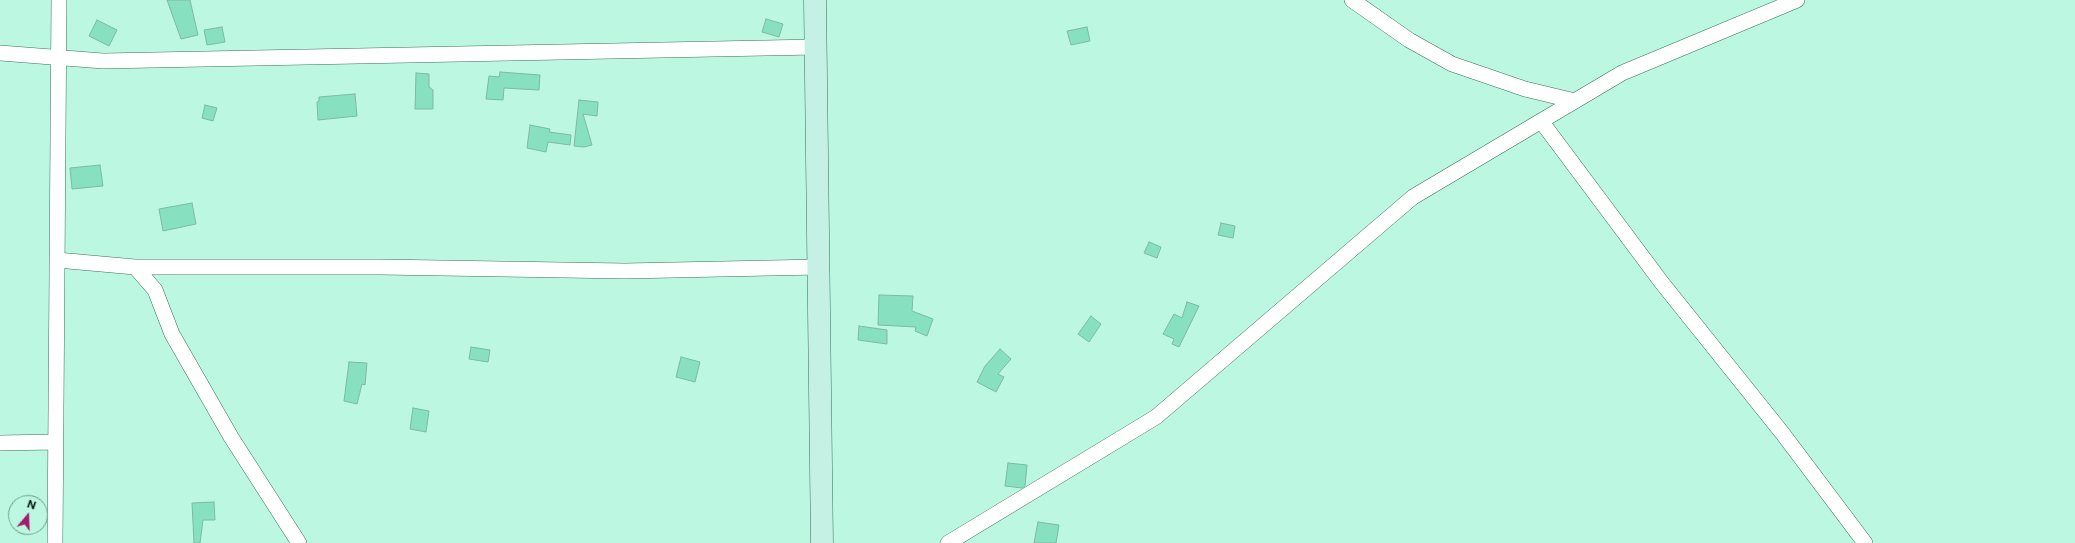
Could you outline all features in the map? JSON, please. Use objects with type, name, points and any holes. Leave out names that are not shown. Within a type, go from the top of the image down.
[{"type":"street","points":[[55,543],[54,442],[59,0]]},
{"type":"street","points":[[816,0],[822,543]]},
{"type":"street","points":[[1352,0],[1409,40],[1452,64],[1525,90],[1575,101]]},
{"type":"street","points":[[948,543],[1156,417],[1412,197],[1622,73],[1797,0]]},
{"type":"street","points":[[0,53],[111,61],[816,47]]},
{"type":"street","points":[[1540,121],[1662,283],[1783,434],[1865,543]]},
{"type":"street","points":[[57,260],[135,267],[380,266],[625,271],[819,267]]},
{"type":"street","points":[[135,267],[156,290],[172,334],[232,438],[299,543]]},
{"type":"street","points":[[0,443],[54,442]]},
{"type":"building","points":[[167,0],[190,0],[198,35],[181,39]]},
{"type":"building","points":[[766,19],[783,24],[779,37],[762,32]]},
{"type":"building","points":[[97,20],[117,30],[109,46],[89,36]]},
{"type":"building","points":[[222,27],[225,42],[207,45],[204,30]]},
{"type":"building","points":[[1087,27],[1090,41],[1071,45],[1067,31]]},
{"type":"building","points":[[500,72],[540,75],[539,90],[504,88],[503,100],[486,99],[489,76],[499,77]]},
{"type":"building","points":[[416,73],[429,74],[429,87],[433,90],[433,109],[415,109]]},
{"type":"building","points":[[355,94],[357,116],[318,120],[317,102],[319,101],[319,97]]},
{"type":"building","points":[[579,100],[598,102],[597,116],[583,114],[592,145],[584,147],[574,146]]},
{"type":"building","points":[[205,105],[217,108],[213,121],[202,118]]},
{"type":"building","points":[[530,125],[550,129],[549,132],[571,135],[570,145],[548,142],[546,152],[527,148]]},
{"type":"building","points":[[100,165],[103,186],[72,189],[70,168]]},
{"type":"building","points":[[192,203],[196,224],[163,231],[159,209]]},
{"type":"building","points":[[1221,223],[1235,226],[1233,238],[1218,235]]},
{"type":"building","points":[[1149,242],[1161,247],[1157,258],[1144,253]]},
{"type":"building","points":[[879,295],[913,296],[912,311],[933,319],[927,336],[915,331],[916,327],[878,325]]},
{"type":"building","points":[[1187,302],[1199,306],[1179,347],[1172,344],[1174,339],[1163,334],[1174,314],[1182,318]]},
{"type":"building","points":[[1091,316],[1101,324],[1089,342],[1078,334]]},
{"type":"building","points":[[859,326],[887,330],[887,344],[858,340]]},
{"type":"building","points":[[471,347],[490,350],[488,362],[469,359]]},
{"type":"building","points":[[1000,349],[1011,359],[998,374],[1004,377],[996,392],[977,382],[985,366]]},
{"type":"building","points":[[681,357],[700,362],[695,382],[676,377]]},
{"type":"building","points":[[349,362],[367,363],[365,385],[362,384],[357,404],[344,401]]},
{"type":"building","points":[[413,408],[429,411],[426,432],[410,429]]},
{"type":"building","points":[[1008,463],[1027,465],[1025,486],[1022,488],[1005,486]]},
{"type":"building","points":[[214,502],[215,520],[203,520],[200,543],[194,543],[192,503]]},
{"type":"building","points":[[1038,522],[1059,525],[1056,543],[1034,543]]}]
